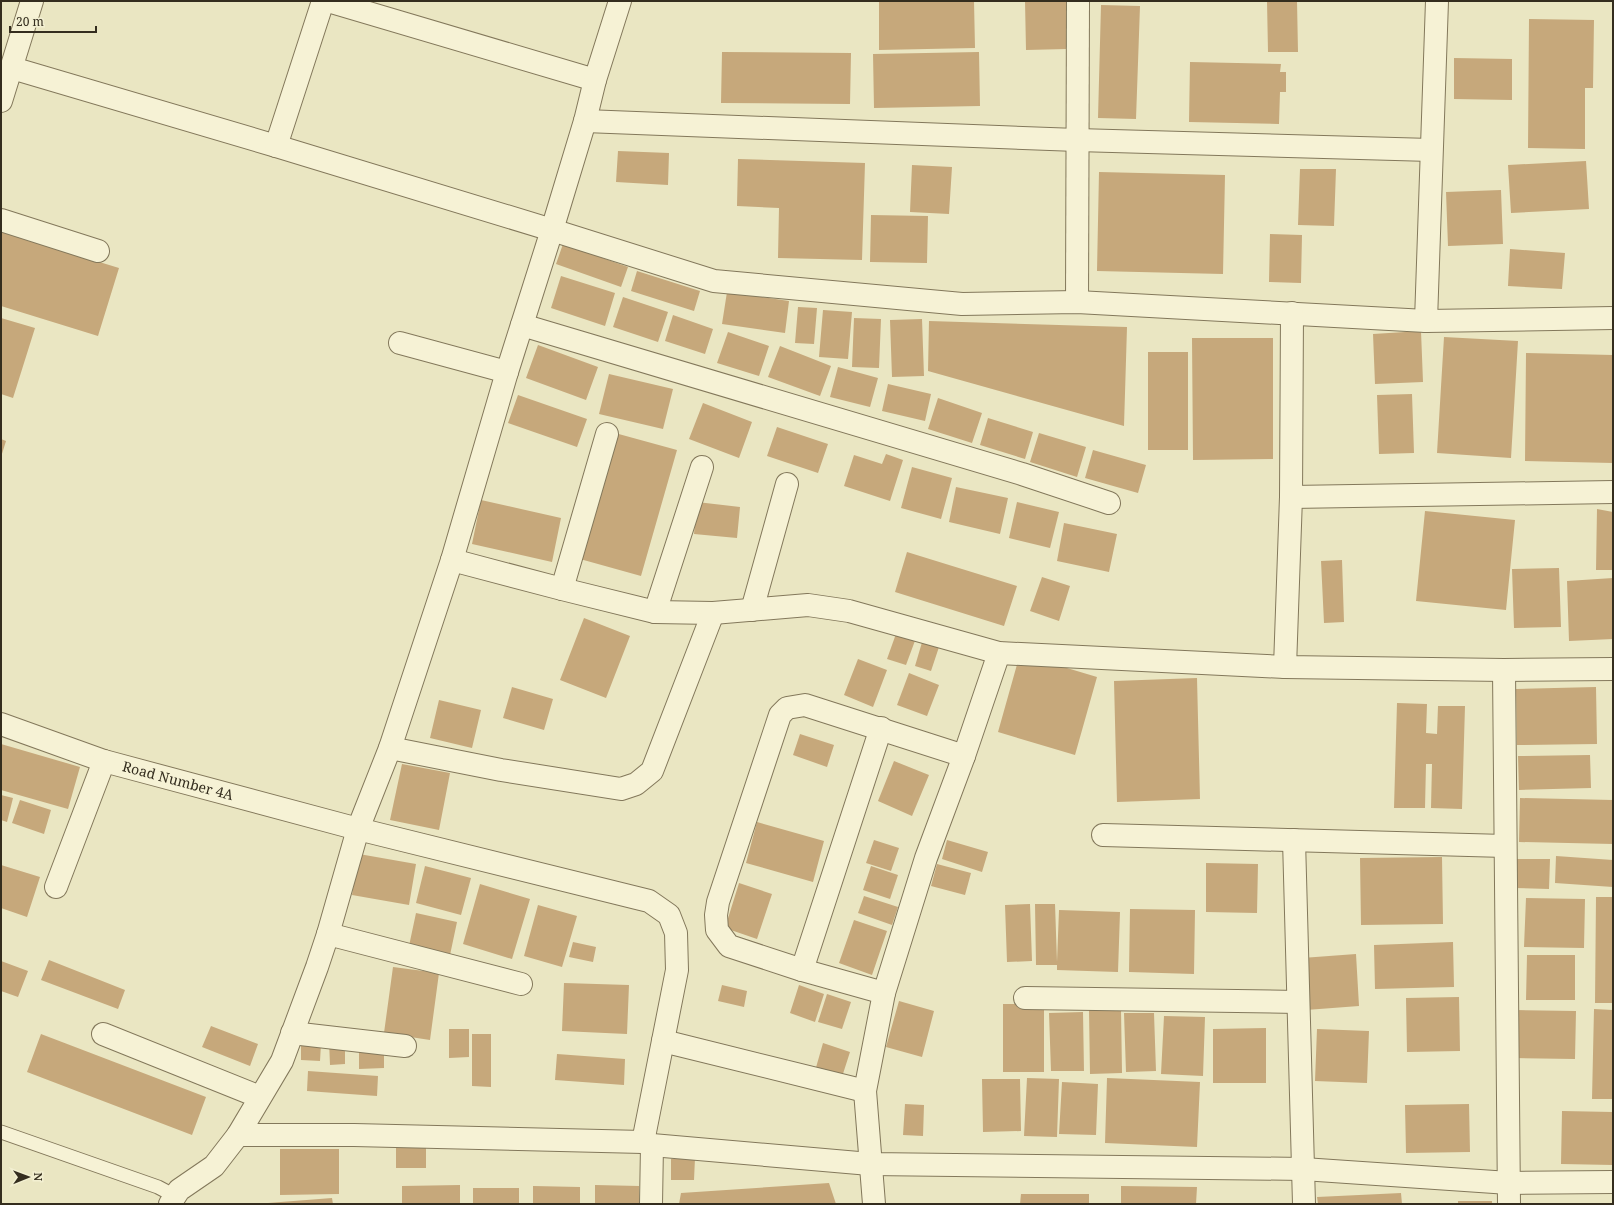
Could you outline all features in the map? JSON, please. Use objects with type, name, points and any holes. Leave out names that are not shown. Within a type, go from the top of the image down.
[{"type":"street","points":[[1,101],[32,1]]},
{"type":"street","points":[[276,146],[323,1]]},
{"type":"street","points":[[328,1],[595,80]]},
{"type":"street","points":[[173,1200],[179,1190],[214,1166],[238,1135],[282,1061],[328,934],[358,829],[390,748],[452,560],[506,372],[552,230],[585,121],[595,80],[620,1]]},
{"type":"street","points":[[1077,302],[1078,1]]},
{"type":"street","points":[[1426,321],[1437,1]]},
{"type":"street","points":[[12,68],[276,146],[714,281],[962,304],[1077,302],[1426,321],[1613,318]]},
{"type":"street","points":[[585,121],[1077,140],[1431,150]]},
{"type":"street","points":[[1,220],[98,251]]},
{"type":"street","points":[[1285,667],[1291,497],[1292,313]]},
{"type":"street","points":[[522,325],[1022,474],[1109,503]]},
{"type":"street","points":[[400,343],[506,372]]},
{"type":"street","points":[[562,590],[607,434]]},
{"type":"street","points":[[655,612],[702,467]]},
{"type":"street","points":[[752,610],[787,484]]},
{"type":"street","points":[[1291,497],[1613,492]]},
{"type":"street","points":[[452,560],[562,590],[655,612],[713,613],[808,605],[849,611],[999,653],[1285,667],[1504,670],[1613,669]]},
{"type":"street","points":[[390,748],[501,770],[621,789],[636,784],[652,771],[713,613]]},
{"type":"street","points":[[874,1204],[865,1091],[884,993],[926,858],[964,756],[999,653]]},
{"type":"street","points":[[1504,670],[1509,1204]]},
{"type":"street","points":[[884,993],[802,970],[729,946],[717,930],[716,915],[718,902],[780,715],[787,708],[805,705],[881,728],[964,756]]},
{"type":"street","name":"Road Number 4A","points":[[1,724],[104,761],[358,829],[649,901],[669,915],[676,933],[677,970],[663,1041],[648,1144],[651,1204]]},
{"type":"street","points":[[802,970],[881,728]]},
{"type":"street","points":[[56,887],[104,761]]},
{"type":"street","points":[[1103,835],[1505,846]]},
{"type":"street","points":[[1294,840],[1304,1204]]},
{"type":"street","points":[[328,934],[522,984]]},
{"type":"street","points":[[1025,998],[1298,1002]]},
{"type":"street","points":[[292,1033],[405,1046]]},
{"type":"street","points":[[103,1034],[260,1097]]},
{"type":"street","points":[[663,1041],[865,1091]]},
{"type":"street","points":[[238,1135],[354,1135],[648,1144],[870,1164],[1303,1169],[1509,1183],[1613,1182]]},
{"type":"lane","points":[[1,1132],[158,1187],[173,1200]]},
{"type":"building","points":[[879,1],[974,1],[975,48],[879,50]]},
{"type":"building","points":[[1025,1],[1066,1],[1067,49],[1026,50]]},
{"type":"building","points":[[1267,1],[1297,1],[1298,52],[1268,52]]},
{"type":"building","points":[[1101,5],[1140,6],[1136,119],[1098,118]]},
{"type":"building","points":[[1529,19],[1594,20],[1593,88],[1585,88],[1585,149],[1528,148]]},
{"type":"building","points":[[722,52],[851,53],[850,104],[721,103]]},
{"type":"building","points":[[979,52],[980,106],[874,108],[873,54]]},
{"type":"building","points":[[1454,58],[1512,59],[1512,100],[1454,99]]},
{"type":"building","points":[[1190,62],[1281,64],[1280,72],[1286,72],[1286,92],[1280,92],[1279,124],[1189,122]]},
{"type":"building","points":[[618,151],[669,153],[668,185],[616,182]]},
{"type":"building","points":[[738,159],[865,163],[862,260],[778,258],[779,208],[737,206]]},
{"type":"building","points":[[1586,161],[1589,209],[1511,213],[1508,165]]},
{"type":"building","points":[[912,165],[952,167],[949,214],[910,212]]},
{"type":"building","points":[[1300,169],[1336,169],[1334,226],[1298,225]]},
{"type":"building","points":[[1099,172],[1225,175],[1223,274],[1097,271]]},
{"type":"building","points":[[1501,190],[1503,244],[1448,246],[1446,192]]},
{"type":"building","points":[[871,215],[928,216],[927,263],[870,262]]},
{"type":"building","points":[[1,232],[119,268],[98,336],[1,306]]},
{"type":"building","points":[[1270,234],[1302,235],[1301,283],[1269,282]]},
{"type":"building","points":[[563,244],[628,267],[621,287],[556,264]]},
{"type":"building","points":[[1510,249],[1565,253],[1562,289],[1508,286]]},
{"type":"building","points":[[637,271],[700,291],[694,311],[631,291]]},
{"type":"building","points":[[561,276],[615,293],[605,326],[551,308]]},
{"type":"building","points":[[727,292],[789,301],[785,333],[722,324]]},
{"type":"building","points":[[623,297],[668,312],[658,342],[613,327]]},
{"type":"building","points":[[798,307],[817,308],[814,344],[795,343]]},
{"type":"building","points":[[823,310],[852,312],[848,359],[819,357]]},
{"type":"building","points":[[673,315],[713,329],[705,354],[665,341]]},
{"type":"building","points":[[1,318],[35,328],[13,398],[1,394]]},
{"type":"building","points":[[854,318],[881,319],[879,368],[852,367]]},
{"type":"building","points":[[922,319],[924,376],[892,377],[890,320]]},
{"type":"building","points":[[929,321],[1127,327],[1124,426],[928,371]]},
{"type":"building","points":[[1421,331],[1423,382],[1375,384],[1373,334]]},
{"type":"building","points":[[728,332],[769,346],[759,376],[717,363]]},
{"type":"building","points":[[1444,337],[1518,341],[1511,458],[1437,453]]},
{"type":"building","points":[[1192,338],[1273,338],[1273,459],[1193,460]]},
{"type":"building","points":[[538,345],[598,367],[586,400],[526,378]]},
{"type":"building","points":[[780,346],[831,366],[820,396],[768,377]]},
{"type":"building","points":[[1148,352],[1188,352],[1188,450],[1148,450]]},
{"type":"building","points":[[1526,353],[1613,355],[1613,463],[1525,461]]},
{"type":"building","points":[[838,367],[878,378],[870,407],[830,397]]},
{"type":"building","points":[[609,374],[673,389],[663,429],[599,414]]},
{"type":"building","points":[[888,384],[931,394],[925,421],[882,411]]},
{"type":"building","points":[[1412,394],[1414,453],[1379,454],[1377,395]]},
{"type":"building","points":[[518,395],[587,419],[577,447],[508,423]]},
{"type":"building","points":[[938,398],[982,413],[972,443],[928,429]]},
{"type":"building","points":[[703,403],[752,422],[739,458],[689,439]]},
{"type":"building","points":[[988,418],[1033,432],[1025,459],[980,445]]},
{"type":"building","points":[[777,427],[828,444],[818,473],[767,456]]},
{"type":"building","points":[[615,433],[677,450],[641,576],[580,559]]},
{"type":"building","points":[[1039,433],[1086,447],[1077,477],[1030,462]]},
{"type":"building","points":[[1,439],[6,441],[1,457]]},
{"type":"building","points":[[1093,450],[1146,465],[1138,493],[1085,478]]},
{"type":"building","points":[[886,454],[903,460],[890,501],[844,486],[854,455],[882,464]]},
{"type":"building","points":[[912,467],[952,478],[941,519],[901,508]]},
{"type":"building","points":[[956,487],[1008,498],[1000,534],[949,522]]},
{"type":"building","points":[[481,500],[561,518],[552,562],[472,544]]},
{"type":"building","points":[[697,502],[740,507],[737,538],[694,534]]},
{"type":"building","points":[[1017,502],[1059,512],[1050,548],[1009,538]]},
{"type":"building","points":[[1597,509],[1613,512],[1613,570],[1596,570]]},
{"type":"building","points":[[1425,511],[1515,520],[1506,610],[1416,601]]},
{"type":"building","points":[[1064,523],[1117,534],[1109,572],[1057,561]]},
{"type":"building","points":[[907,552],[1017,586],[1004,626],[895,592]]},
{"type":"building","points":[[1342,560],[1344,622],[1324,623],[1321,561]]},
{"type":"building","points":[[1559,568],[1561,627],[1514,628],[1512,569]]},
{"type":"building","points":[[1042,577],[1070,586],[1059,621],[1030,611]]},
{"type":"building","points":[[1613,578],[1613,639],[1569,641],[1567,581]]},
{"type":"building","points":[[584,618],[630,636],[606,698],[560,680]]},
{"type":"building","points":[[897,631],[916,638],[906,665],[887,659]]},
{"type":"building","points":[[923,639],[940,644],[931,671],[915,666]]},
{"type":"building","points":[[1020,654],[1097,677],[1075,755],[998,732]]},
{"type":"building","points":[[858,659],[887,670],[873,707],[844,695]]},
{"type":"building","points":[[909,673],[939,685],[927,716],[897,705]]},
{"type":"building","points":[[1197,678],[1200,799],[1117,802],[1114,681]]},
{"type":"building","points":[[512,687],[553,699],[544,730],[503,718]]},
{"type":"building","points":[[1596,687],[1597,744],[1517,745],[1516,689]]},
{"type":"building","points":[[439,700],[481,710],[472,748],[430,738]]},
{"type":"building","points":[[1397,703],[1427,704],[1426,733],[1437,734],[1438,706],[1465,706],[1462,809],[1431,808],[1432,764],[1426,764],[1425,808],[1394,808]]},
{"type":"building","points":[[800,734],[834,745],[827,767],[793,755]]},
{"type":"building","points":[[1,744],[80,767],[68,809],[1,790]]},
{"type":"building","points":[[1590,755],[1591,788],[1519,790],[1518,756]]},
{"type":"building","points":[[894,761],[929,775],[912,816],[878,801]]},
{"type":"building","points":[[402,764],[450,773],[439,830],[390,820]]},
{"type":"building","points":[[1,795],[13,798],[7,822],[1,820]]},
{"type":"building","points":[[1520,798],[1613,800],[1613,844],[1519,842]]},
{"type":"building","points":[[20,800],[51,810],[44,834],[12,823]]},
{"type":"building","points":[[757,822],[824,841],[813,882],[746,863]]},
{"type":"building","points":[[874,840],[899,848],[891,871],[866,863]]},
{"type":"building","points":[[947,840],[988,852],[982,872],[942,859]]},
{"type":"building","points":[[359,854],[416,864],[409,905],[352,895]]},
{"type":"building","points":[[1556,856],[1613,860],[1613,887],[1555,883]]},
{"type":"building","points":[[1442,857],[1443,924],[1361,925],[1360,858]]},
{"type":"building","points":[[1514,859],[1550,859],[1549,889],[1514,888]]},
{"type":"building","points":[[1206,863],[1258,864],[1257,913],[1206,912]]},
{"type":"building","points":[[937,864],[971,873],[965,895],[931,886]]},
{"type":"building","points":[[1,865],[40,877],[27,917],[1,908]]},
{"type":"building","points":[[425,866],[471,878],[461,915],[416,903]]},
{"type":"building","points":[[871,866],[898,875],[890,899],[863,890]]},
{"type":"building","points":[[739,883],[772,894],[757,939],[725,928]]},
{"type":"building","points":[[480,884],[530,899],[512,959],[463,944]]},
{"type":"building","points":[[864,896],[898,907],[892,925],[858,913]]},
{"type":"building","points":[[1596,897],[1613,897],[1613,1003],[1595,1003]]},
{"type":"building","points":[[1526,898],[1585,899],[1584,948],[1524,947]]},
{"type":"building","points":[[1030,904],[1032,961],[1007,962],[1005,905]]},
{"type":"building","points":[[1035,904],[1055,904],[1057,962],[1059,910],[1120,912],[1118,972],[1057,970],[1057,965],[1036,965]]},
{"type":"building","points":[[538,905],[577,916],[562,967],[524,956]]},
{"type":"building","points":[[1130,909],[1195,910],[1194,974],[1129,972]]},
{"type":"building","points":[[416,913],[457,922],[450,955],[409,946]]},
{"type":"building","points":[[854,920],[887,931],[872,975],[839,963]]},
{"type":"building","points":[[573,942],[596,947],[593,962],[569,957]]},
{"type":"building","points":[[1453,942],[1454,987],[1375,989],[1374,945]]},
{"type":"building","points":[[1356,954],[1359,1006],[1306,1010],[1302,958]]},
{"type":"building","points":[[1527,955],[1575,955],[1575,1000],[1526,1000]]},
{"type":"building","points":[[49,960],[125,990],[118,1009],[41,980]]},
{"type":"building","points":[[1,961],[28,971],[18,997],[1,991]]},
{"type":"building","points":[[393,967],[439,973],[430,1040],[384,1033]]},
{"type":"building","points":[[564,983],[629,985],[627,1034],[562,1031]]},
{"type":"building","points":[[722,985],[747,991],[744,1007],[718,1001]]},
{"type":"building","points":[[799,985],[824,994],[815,1022],[790,1013]]},
{"type":"building","points":[[827,994],[851,1002],[842,1029],[818,1022]]},
{"type":"building","points":[[1459,997],[1460,1051],[1407,1052],[1406,998]]},
{"type":"building","points":[[899,1001],[934,1011],[922,1057],[886,1047]]},
{"type":"building","points":[[1003,1004],[1044,1004],[1044,1072],[1003,1072]]},
{"type":"building","points":[[1121,1009],[1122,1073],[1090,1074],[1089,1010]]},
{"type":"building","points":[[1594,1009],[1613,1010],[1613,1099],[1592,1099]]},
{"type":"building","points":[[1516,1010],[1576,1011],[1575,1059],[1515,1058]]},
{"type":"building","points":[[1083,1012],[1084,1071],[1051,1071],[1049,1013]]},
{"type":"building","points":[[1124,1013],[1154,1013],[1156,1071],[1126,1072]]},
{"type":"building","points":[[1164,1016],[1205,1017],[1203,1076],[1161,1074]]},
{"type":"building","points":[[211,1026],[258,1044],[250,1066],[202,1047]]},
{"type":"building","points":[[1266,1028],[1266,1083],[1213,1083],[1213,1029]]},
{"type":"building","points":[[449,1029],[469,1029],[469,1057],[449,1058]]},
{"type":"building","points":[[1317,1029],[1369,1031],[1367,1083],[1315,1081]]},
{"type":"building","points":[[41,1034],[206,1097],[192,1135],[27,1072]]},
{"type":"building","points":[[472,1034],[491,1034],[491,1087],[472,1086]]},
{"type":"building","points":[[345,1040],[345,1064],[330,1065],[329,1041]]},
{"type":"building","points":[[301,1043],[321,1044],[320,1061],[301,1060]]},
{"type":"building","points":[[823,1043],[850,1052],[841,1080],[815,1071]]},
{"type":"building","points":[[359,1051],[384,1051],[384,1068],[359,1069]]},
{"type":"building","points":[[557,1054],[625,1059],[624,1085],[555,1080]]},
{"type":"building","points":[[308,1071],[378,1076],[377,1096],[307,1091]]},
{"type":"building","points":[[1027,1078],[1059,1079],[1057,1137],[1024,1136]]},
{"type":"building","points":[[1107,1078],[1200,1082],[1197,1147],[1105,1143]]},
{"type":"building","points":[[982,1079],[1020,1079],[1021,1131],[983,1132]]},
{"type":"building","points":[[1062,1082],[1098,1084],[1096,1135],[1059,1134]]},
{"type":"building","points":[[905,1104],[924,1105],[923,1136],[903,1135]]},
{"type":"building","points":[[1469,1104],[1470,1152],[1406,1153],[1405,1105]]},
{"type":"building","points":[[1562,1111],[1613,1112],[1613,1165],[1561,1164]]},
{"type":"building","points":[[396,1146],[426,1146],[426,1168],[396,1168]]},
{"type":"building","points":[[280,1149],[339,1149],[339,1194],[280,1195]]},
{"type":"building","points":[[695,1158],[694,1180],[671,1180],[671,1159]]},
{"type":"building","points":[[829,1183],[836,1204],[679,1204],[681,1193]]},
{"type":"building","points":[[460,1185],[460,1204],[402,1204],[402,1186]]},
{"type":"building","points":[[595,1185],[639,1186],[639,1204],[595,1204]]},
{"type":"building","points":[[533,1186],[580,1187],[580,1204],[533,1204]]},
{"type":"building","points":[[1121,1186],[1197,1187],[1196,1204],[1121,1204]]},
{"type":"building","points":[[473,1188],[519,1188],[519,1204],[473,1204]]},
{"type":"building","points":[[1401,1193],[1402,1204],[1318,1204],[1317,1197]]},
{"type":"building","points":[[1021,1194],[1089,1194],[1089,1204],[1020,1204]]},
{"type":"building","points":[[332,1198],[333,1204],[268,1204],[268,1203]]},
{"type":"building","points":[[1458,1201],[1492,1201],[1492,1204],[1458,1204]]}]
